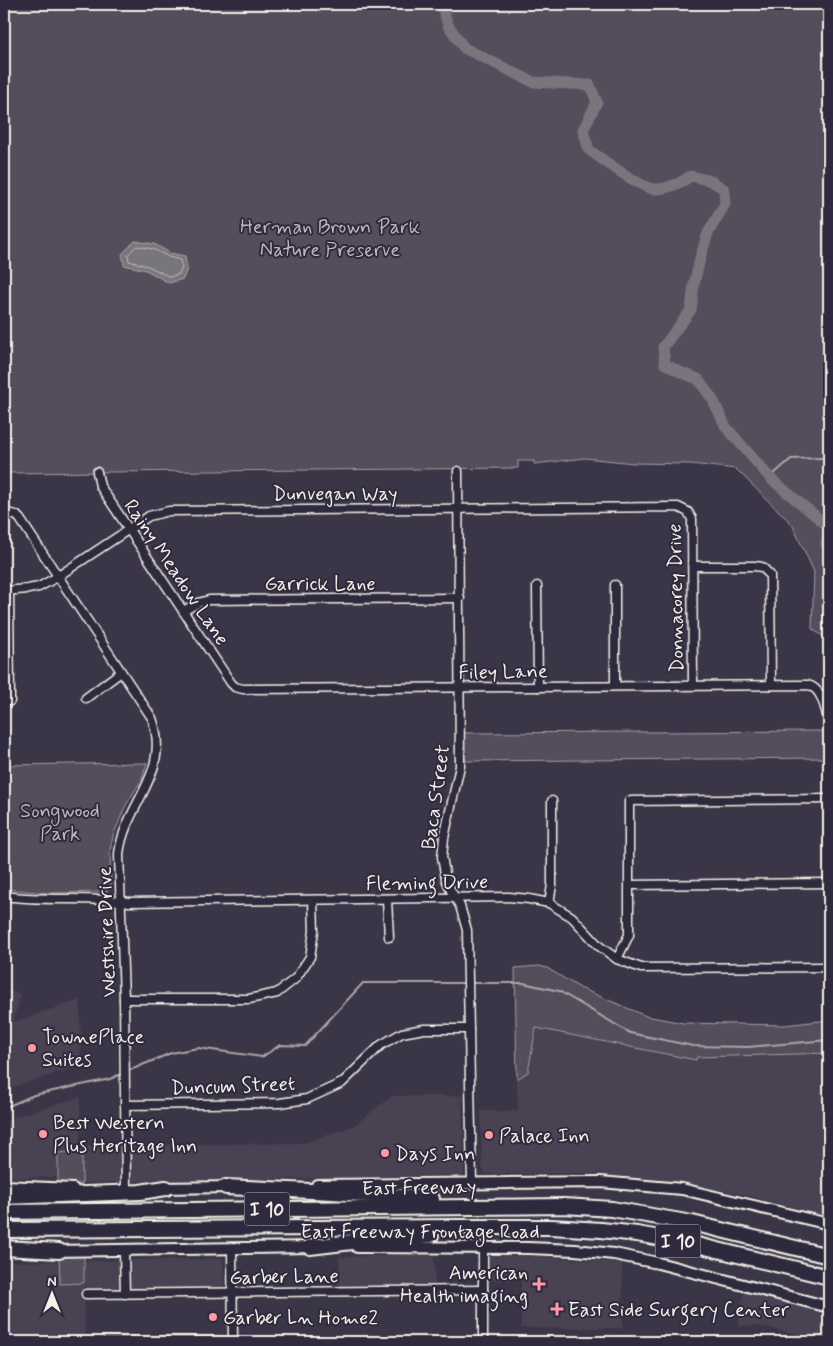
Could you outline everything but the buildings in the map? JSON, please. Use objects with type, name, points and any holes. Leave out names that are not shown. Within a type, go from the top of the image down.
[{"type":"highway","points":[[226,1187],[332,1192],[530,1206]]},
{"type":"highway","points":[[4,1197],[140,1192],[166,1188]]},
{"type":"highway","name":"East Freeway","points":[[4,1212],[530,1206],[612,1209],[732,1231],[829,1256]]},
{"type":"highway","points":[[310,1247],[523,1227]]},
{"type":"highway","name":"East Freeway","points":[[4,1230],[523,1227],[602,1230],[654,1236],[713,1248],[829,1277]]},
{"type":"highway","points":[[4,1248],[59,1251]]},
{"type":"main road","points":[[4,1186],[80,1189],[600,1182],[682,1189],[829,1224]]},
{"type":"main road","name":"East Freeway Frontage Road","points":[[4,1253],[310,1247],[575,1250],[614,1254],[658,1263],[829,1307]]},
{"type":"street","name":"Baca Street","points":[[458,471],[460,509],[460,766],[444,838],[442,858],[446,879],[451,892],[460,906],[467,930],[472,1183]]},
{"type":"street","name":"Rainy Meadow Lane","points":[[97,472],[100,486],[183,612],[236,687]]},
{"type":"street","name":"Dunvegan Way","points":[[7,591],[39,587],[149,516],[169,511],[678,507],[688,512]]},
{"type":"street","name":"Westshire Drive","points":[[4,512],[16,515],[152,718],[157,737],[155,764],[151,778],[133,810],[121,839],[119,854],[124,999],[126,1188]]},
{"type":"street","name":"Donnacorey Drive","points":[[688,512],[692,519],[693,685]]},
{"type":"street","points":[[693,566],[755,566],[762,567],[770,575],[771,685]]},
{"type":"street","points":[[615,585],[616,686]]},
{"type":"street","points":[[537,586],[538,687]]},
{"type":"street","points":[[7,591],[10,701]]},
{"type":"street","name":"Garrick Lane","points":[[183,612],[198,603],[209,600],[460,598]]},
{"type":"street","points":[[86,698],[121,672]]},
{"type":"street","name":"Filey Lane","points":[[236,687],[243,689],[693,685],[813,686],[819,692],[829,723]]},
{"type":"street","points":[[617,959],[629,935],[629,801],[829,799]]},
{"type":"street","points":[[549,903],[552,885],[552,801]]},
{"type":"street","points":[[630,885],[829,883]]},
{"type":"street","name":"Fleming Drive","points":[[4,896],[46,900],[120,901],[387,900],[509,897],[549,903],[572,916],[599,946],[617,959],[641,968],[829,967]]},
{"type":"street","points":[[124,999],[249,999],[277,993],[296,978],[310,957],[314,931],[313,900]]},
{"type":"street","points":[[387,900],[389,937]]},
{"type":"street","name":"Duncum Street","points":[[125,1105],[280,1103],[307,1099],[342,1082],[381,1045],[402,1033],[424,1029],[469,1029]]},
{"type":"street","points":[[232,1248],[233,1342]]},
{"type":"street","points":[[483,1248],[483,1342]]},
{"type":"street","points":[[124,1250],[125,1294]]},
{"type":"street","name":"Garber Lane","points":[[86,1294],[483,1290]]},
{"type":"shaded area","points":[[4,989],[21,994],[13,1022],[80,1000],[81,1065],[4,1090]]},
{"type":"shaded area","points":[[536,1028],[696,1060],[697,1057],[829,1053],[829,1217],[742,1194],[684,1183],[586,1173],[486,1174],[482,1168],[481,1111],[518,1111],[517,1079],[528,1072]]},
{"type":"shaded area","points":[[392,1096],[462,1096],[464,1175],[82,1183],[82,1146],[305,1143],[355,1125]]},
{"type":"shaded area","points":[[80,1097],[80,1151],[57,1152],[57,1177],[4,1178],[4,1122],[14,1117]]},
{"type":"shaded area","points":[[434,1254],[435,1287],[340,1287],[339,1257]]},
{"type":"shaded area","points":[[489,1256],[534,1256],[622,1263],[623,1328],[521,1328],[521,1280],[489,1280]]},
{"type":"shaded area","points":[[223,1259],[224,1290],[85,1292],[85,1261]]},
{"type":"shaded area","points":[[59,1261],[60,1284],[84,1283],[85,1342],[4,1342],[4,1262]]},
{"type":"shaded area","points":[[744,1291],[829,1313],[829,1342],[760,1326],[738,1326]]},
{"type":"green space","name":"Herman Brown Park Nature Preserve","points":[[4,4],[829,4],[829,640],[812,629],[814,572],[792,524],[736,469],[691,464],[634,463],[585,458],[534,464],[534,461],[518,461],[518,468],[4,473]]},
{"type":"green space","points":[[829,731],[829,758],[465,761],[464,733]]},
{"type":"green space","name":"Songwood Park","points":[[147,763],[142,779],[125,807],[113,836],[110,851],[111,885],[106,892],[50,893],[4,889],[4,765]]},
{"type":"green space","points":[[539,966],[547,968],[580,988],[646,1016],[683,1023],[784,1025],[829,1020],[829,1053],[697,1057],[696,1060],[536,1028],[528,1072],[517,1079],[515,968]]},
{"type":"green space","points":[[82,1151],[82,1184],[58,1184],[58,1153]]},
{"type":"green space","points":[[59,1255],[84,1255],[84,1283],[60,1284]]},
{"type":"green space","points":[[104,1336],[222,1336],[222,1342],[103,1342]]},
{"type":"water","points":[[135,241],[154,244],[170,253],[185,256],[187,269],[183,279],[169,283],[146,270],[124,265],[122,254]]},
{"type":"waterway","points":[[441,4],[448,25],[464,48],[533,82],[590,85],[597,102],[583,130],[589,150],[622,173],[649,188],[655,189],[674,185],[691,176],[711,181],[724,189],[725,204],[708,233],[694,284],[691,310],[663,347],[665,364],[698,379],[713,400],[726,427],[771,479],[829,527],[826,544],[829,550]]},
{"type":"waterway","points":[[771,479],[791,459],[829,459]]},
{"type":"waterway","points":[[128,1071],[171,1053],[198,1048],[262,1057],[280,1045],[305,1046],[363,983],[465,983]]},
{"type":"waterway","points":[[470,983],[523,983],[559,991],[630,1033],[693,1046],[748,1047],[829,1040]]},
{"type":"waterway","points":[[4,1108],[34,1095],[110,1079],[123,1073]]},
{"type":"place","name":"TownePlace Suites","points":[[32,1048]]},
{"type":"place","name":"Best Western Plus Heritage Inn","points":[[43,1134]]},
{"type":"place","name":"Palace Inn","points":[[489,1135]]},
{"type":"place","name":"Days Inn","points":[[385,1153]]},
{"type":"place","name":"American Health imaging","points":[[539,1284]]},
{"type":"place","name":"East Side Surgery Center","points":[[557,1309]]},
{"type":"place","name":"Garber Ln Home2","points":[[213,1317]]}]
